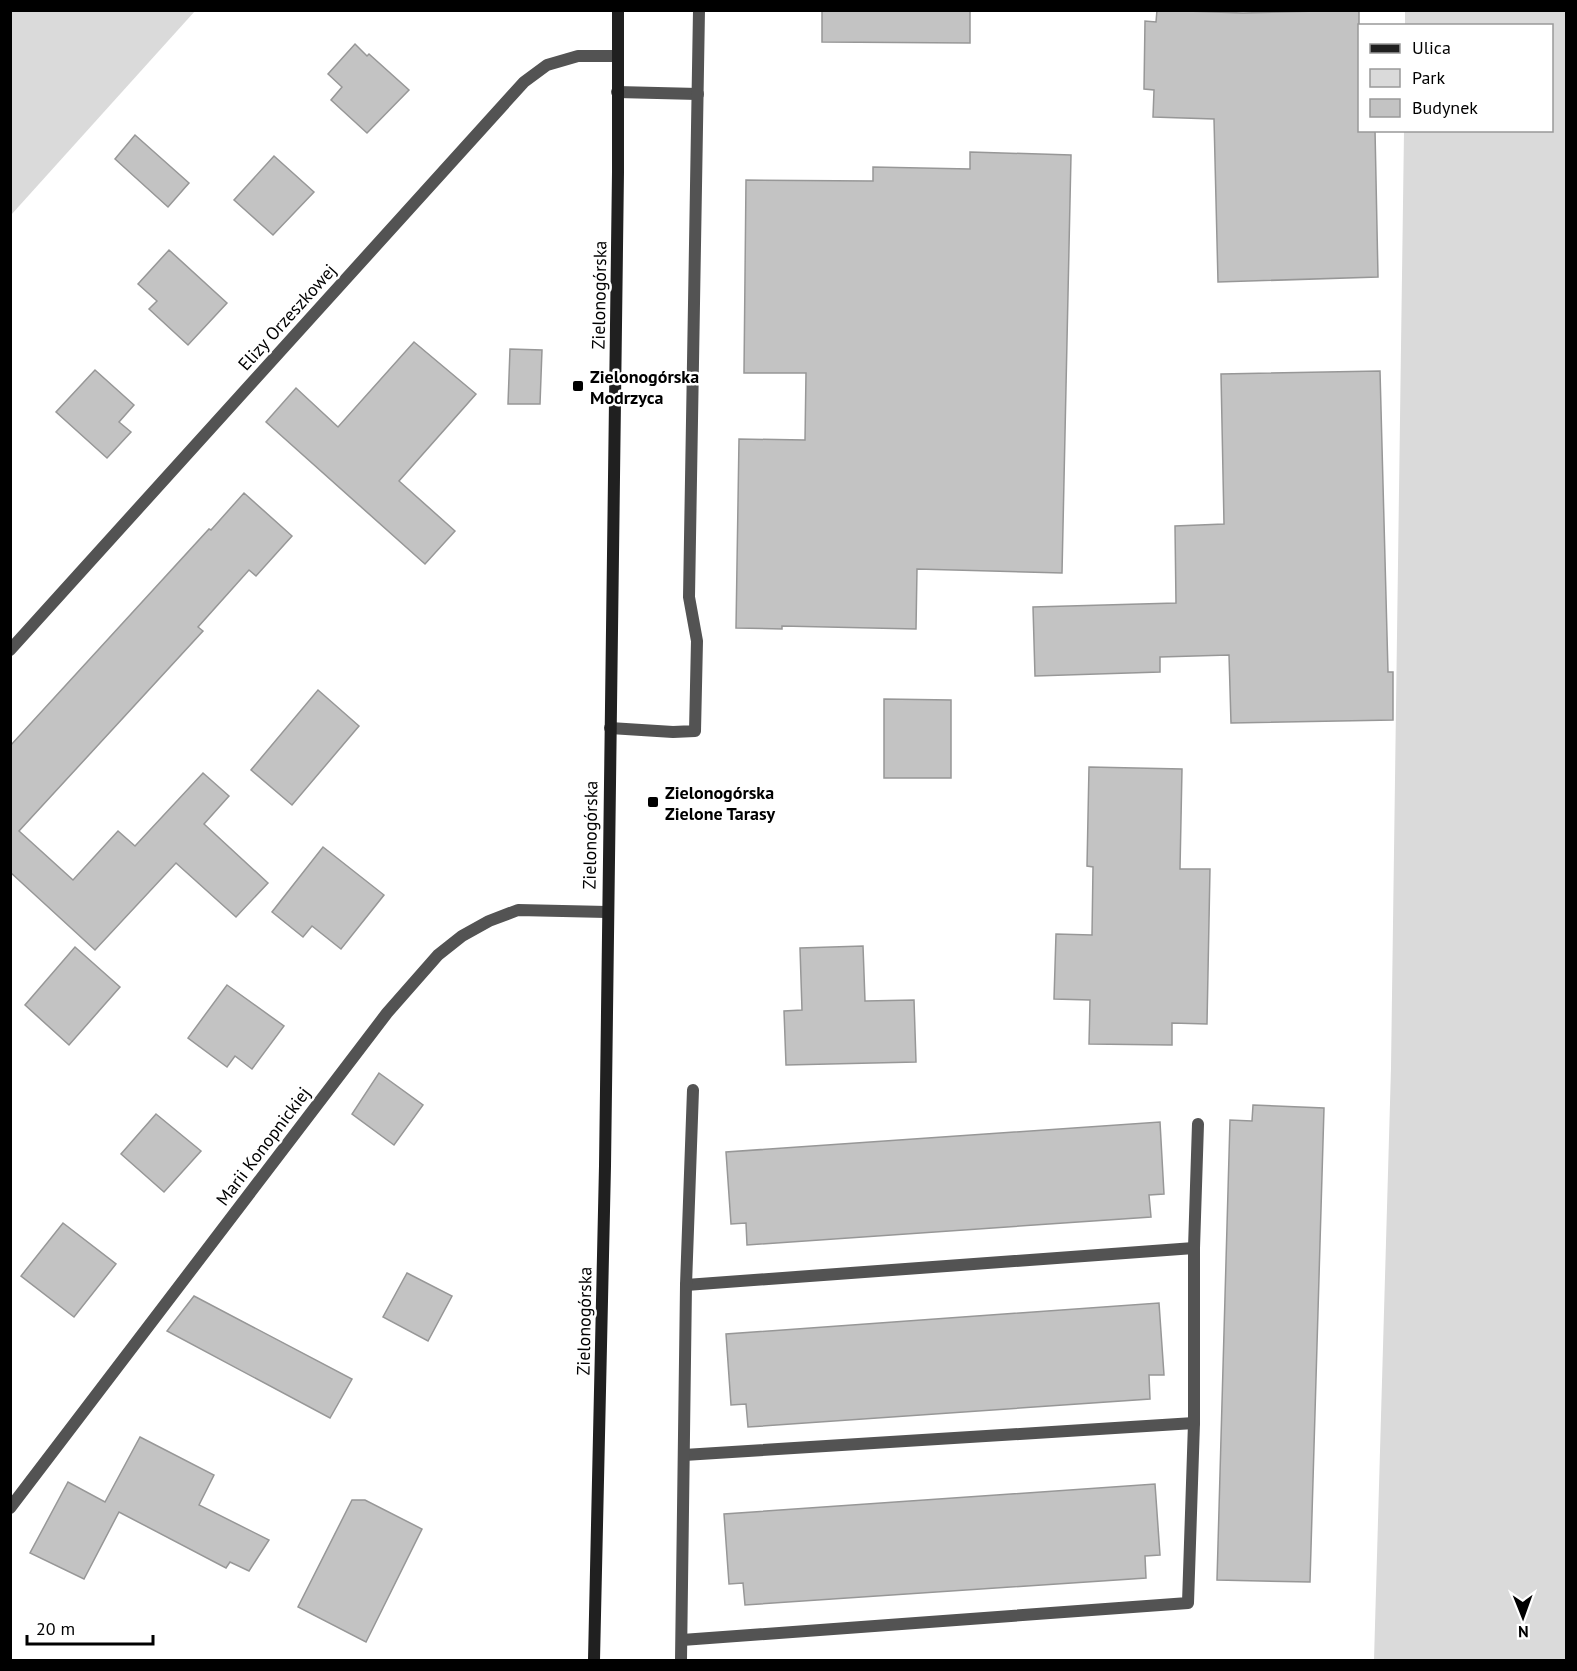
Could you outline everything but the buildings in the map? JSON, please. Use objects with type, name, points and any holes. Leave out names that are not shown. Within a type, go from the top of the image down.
[{"type":"street","name":"Zielonogórska","points":[[594,1660],[605,1166],[618,172],[618,10]]},
{"type":"street","points":[[610,728],[695,731],[697,641],[689,597],[699,10]]},
{"type":"street","name":"Elizy Orzeszkowej","points":[[10,650],[524,82],[547,65],[578,56],[617,56]]},
{"type":"street","points":[[617,92],[698,94]]},
{"type":"street","name":"Marii Konopnickiej","points":[[10,1508],[387,1013],[438,956],[471,931],[518,910],[607,912]]},
{"type":"street","points":[[681,1660],[686,1285],[693,1090]]},
{"type":"street","points":[[682,1640],[1188,1603],[1194,1422],[1194,1248],[1198,1124]]},
{"type":"street","points":[[686,1285],[1194,1248]]},
{"type":"street","points":[[684,1455],[1194,1422]]},
{"type":"green space","points":[[10,11],[195,11],[11,215]]},
{"type":"green space","points":[[1405,11],[1566,11],[1566,1660],[1374,1660],[1391,1068],[1404,132],[1553,132],[1553,24],[1405,24]]},
{"type":"place","name":"Zielonogórska Modrzyca","points":[[578,386]]},
{"type":"place","name":"Zielonogórska Zielone Tarasy","points":[[653,802]]}]
